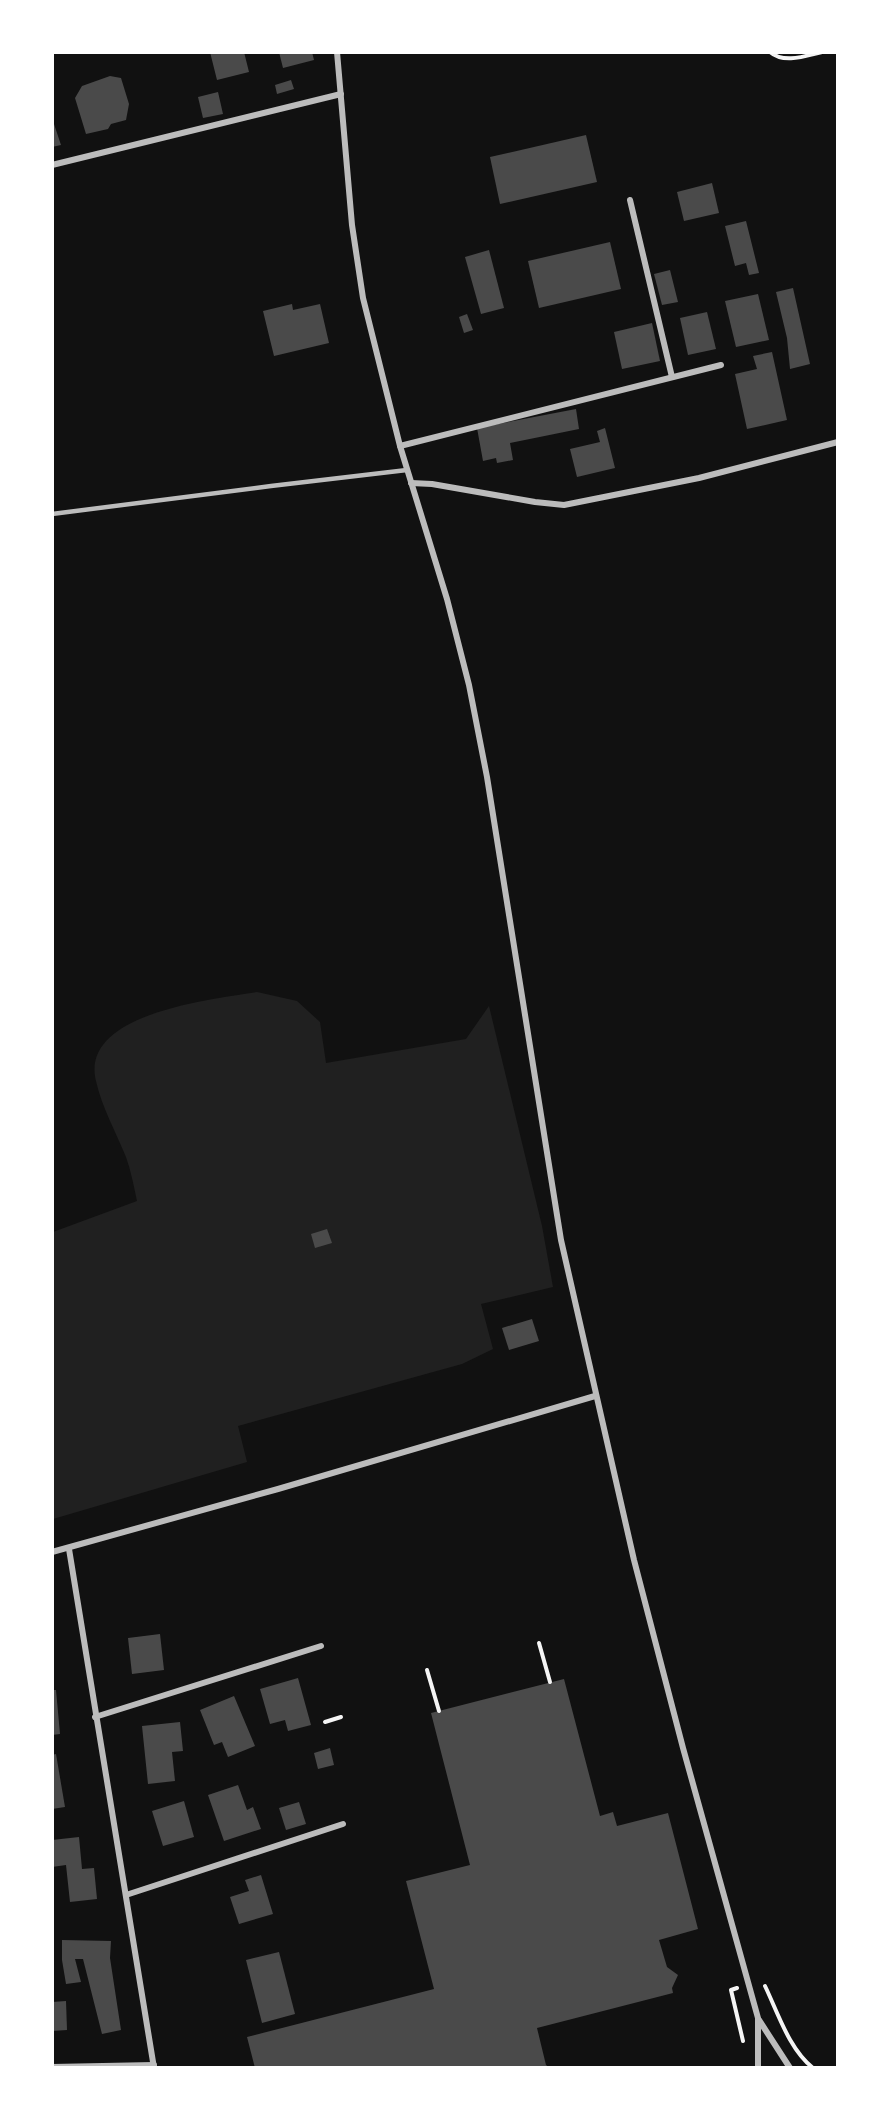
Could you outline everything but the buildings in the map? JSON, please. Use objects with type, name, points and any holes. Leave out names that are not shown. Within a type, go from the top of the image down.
[{"type":"street","points":[[337,52],[356,261],[400,446],[461,651],[479,733],[553,1200],[595,1396],[648,1617],[758,2018],[758,2067]]},
{"type":"street","points":[[52,165],[341,94]]},
{"type":"street","points":[[630,200],[672,377]]},
{"type":"street","points":[[400,446],[721,365]]},
{"type":"street","points":[[411,483],[432,484],[564,505],[699,478],[837,442]]},
{"type":"street","points":[[52,1552],[69,1549],[595,1396]]},
{"type":"street","points":[[52,2067],[154,2066],[69,1549]]},
{"type":"street","points":[[95,1717],[321,1646]]},
{"type":"street","points":[[126,1895],[343,1824]]},
{"type":"street","points":[[758,2018],[790,2067]]},
{"type":"lane","points":[[52,514],[408,470]]},
{"type":"path","points":[[770,52],[782,59],[822,52]]},
{"type":"path","points":[[539,1643],[550,1682]]},
{"type":"path","points":[[427,1670],[439,1711]]},
{"type":"path","points":[[326,1722],[341,1718]]},
{"type":"path","points":[[761,1981],[796,2048],[803,2059],[813,2067]]},
{"type":"path","points":[[731,1990],[744,2049]]},
{"type":"shaded area","points":[[257,992],[297,1001],[320,1022],[326,1063],[466,1039],[489,1006],[542,1226],[553,1287],[481,1304],[493,1349],[462,1364],[238,1426],[247,1462],[53,1519],[53,1232],[137,1201],[126,1157],[105,1110],[96,1081],[96,1058],[108,1039],[128,1025],[154,1014],[182,1005]]}]
